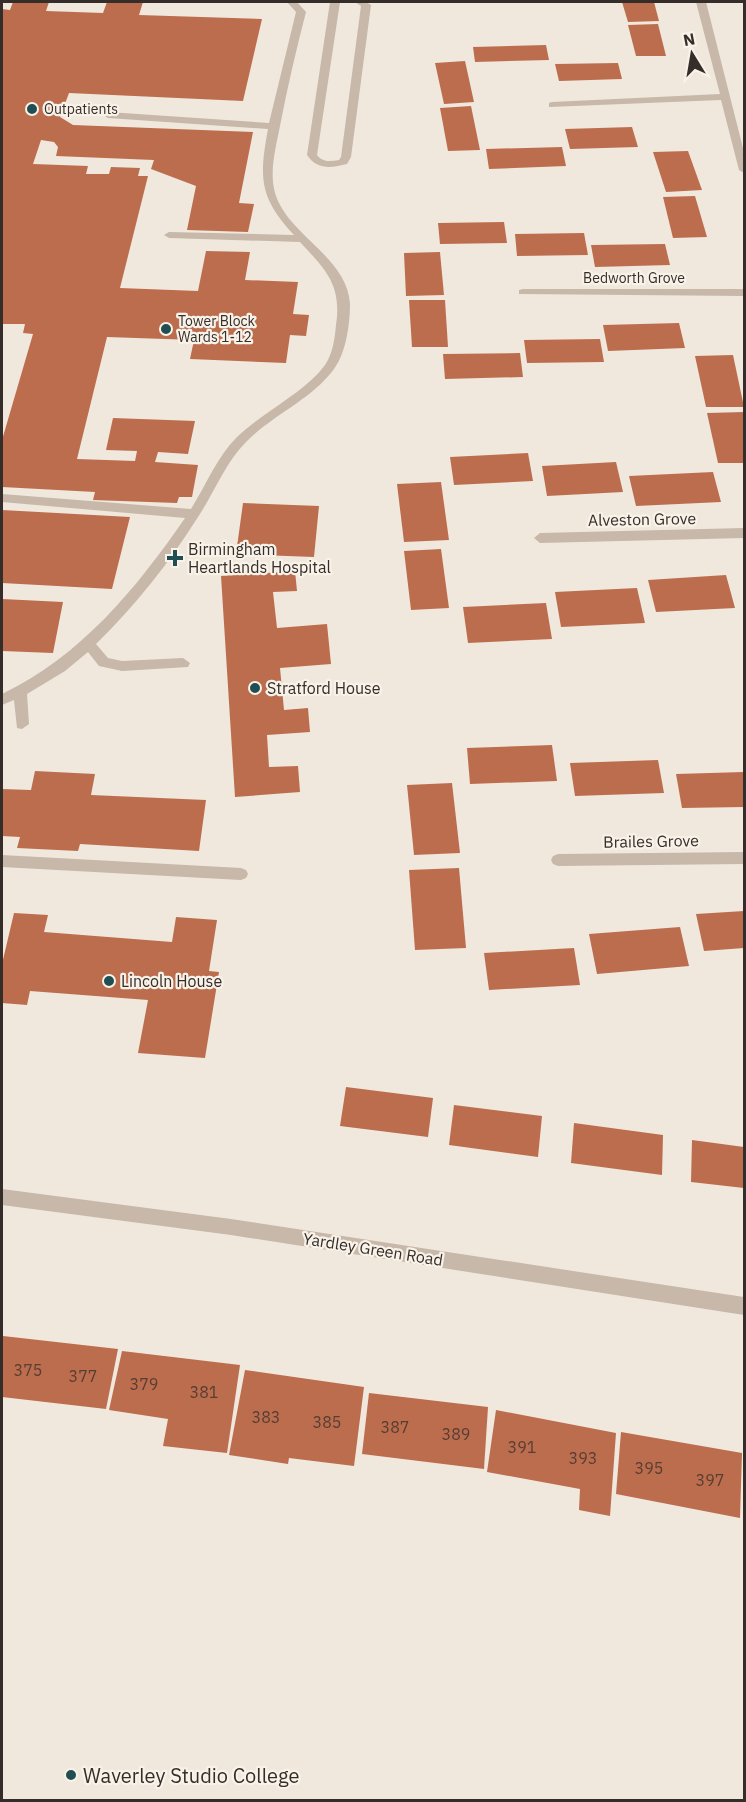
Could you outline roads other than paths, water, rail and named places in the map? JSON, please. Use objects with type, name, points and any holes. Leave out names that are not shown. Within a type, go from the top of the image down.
[{"type":"street","points":[[2,700],[20,693],[89,644],[151,577],[239,442],[315,381],[334,360],[345,302],[338,279],[301,239],[271,196],[266,179],[274,126],[301,12],[292,2]]},
{"type":"street","points":[[335,2],[312,155],[316,162],[328,165],[343,162],[346,157],[363,3]]},
{"type":"street","points":[[701,2],[744,170]]},
{"type":"street","points":[[552,105],[724,97]]},
{"type":"street","points":[[108,115],[274,126]]},
{"type":"street","points":[[169,235],[301,239]]},
{"type":"street","name":"Bedworth Grove","points":[[523,292],[744,293]]},
{"type":"street","points":[[2,498],[194,513]]},
{"type":"street","name":"Alveston Grove","points":[[540,538],[744,533]]},
{"type":"street","points":[[89,644],[104,662],[113,664],[183,663]]},
{"type":"street","points":[[20,693],[22,724]]},
{"type":"street","name":"Brailes Grove","points":[[558,860],[744,858]]},
{"type":"street","points":[[2,861],[241,874]]},
{"type":"street","name":"Yardley Green Road","points":[[2,1197],[231,1227],[744,1306]]},
{"type":"place","name":"Outpatients","points":[[32,109]]},
{"type":"place","name":"Tower Block Wards 1-12","points":[[166,329]]},
{"type":"place","name":"Birmingham Heartlands Hospital","points":[[175,558]]},
{"type":"place","name":"Stratford House","points":[[255,688]]},
{"type":"place","name":"Lincoln House","points":[[109,981]]},
{"type":"place","name":"Waverley Studio College","points":[[71,1775]]}]
